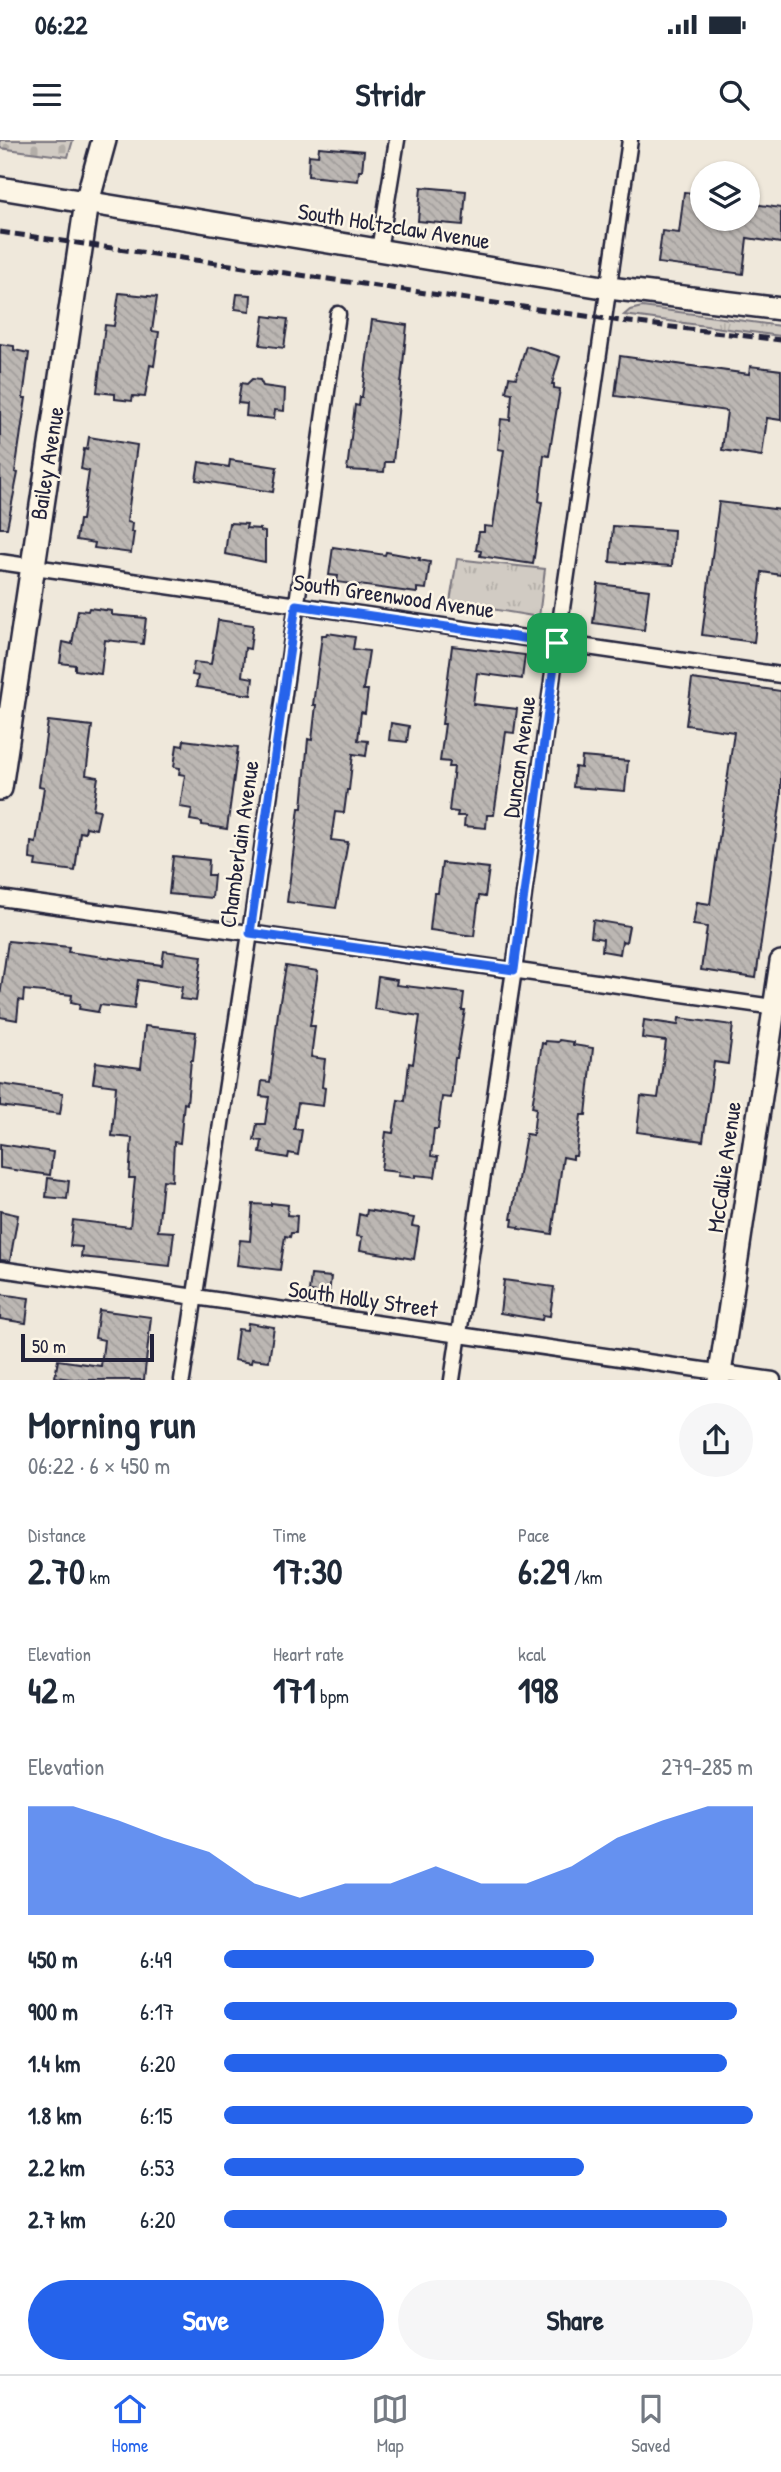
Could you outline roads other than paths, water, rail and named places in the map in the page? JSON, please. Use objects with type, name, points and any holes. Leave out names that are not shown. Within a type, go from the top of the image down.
[{"type":"main road","name":"Bailey Avenue","points":[[0,788],[87,202],[104,140]]},
{"type":"main road","name":"South Holtzclaw Avenue","points":[[0,188],[609,288],[781,309]]},
{"type":"main road","name":"McCallie Avenue","points":[[720,1376],[778,1008],[781,962]]},
{"type":"street","points":[[379,250],[397,140]]},
{"type":"street","name":"Duncan Avenue","points":[[452,1380],[514,970],[557,643],[630,140]]},
{"type":"street","name":"Chamberlain Avenue","points":[[182,1380],[250,933],[338,314]]},
{"type":"street","name":"South Greenwood Avenue","points":[[0,562],[781,675]]},
{"type":"street","points":[[0,898],[778,1008]]},
{"type":"street","name":"South Holly Street","points":[[0,1269],[720,1376],[773,1380]]},
{"type":"railway","points":[[0,232],[621,321],[781,340]]}]
